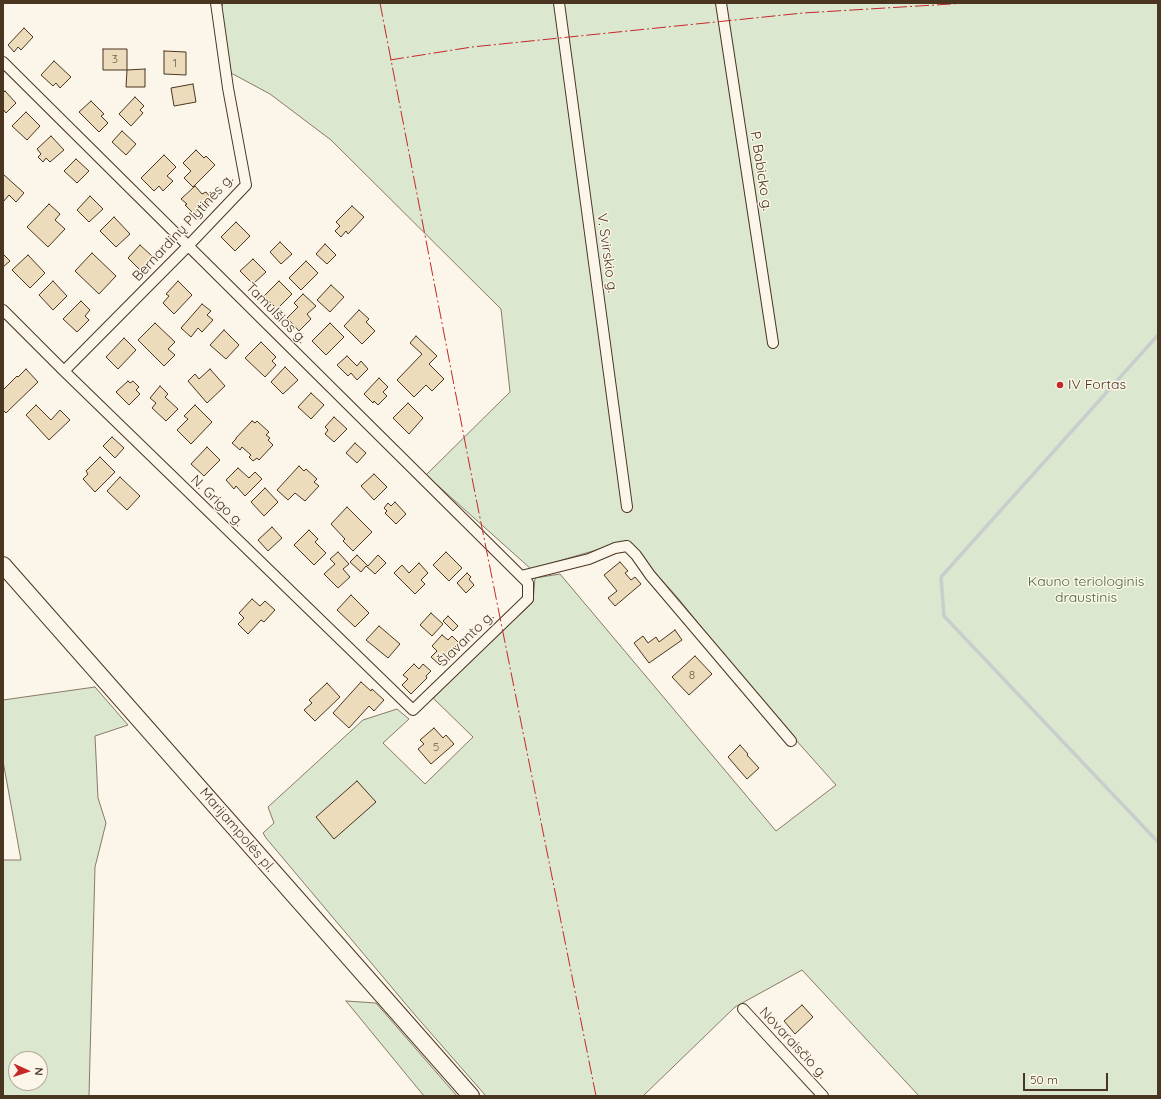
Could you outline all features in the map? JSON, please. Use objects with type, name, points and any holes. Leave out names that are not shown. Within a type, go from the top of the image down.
[{"type":"main road","name":"Marijampolės pl.","points":[[3,565],[470,1096]]},
{"type":"street","name":"Bernardinų Plytinės g.","points":[[64,371],[188,246],[246,185],[228,88],[216,3]]},
{"type":"street","name":"V. Svirskio g.","points":[[559,3],[627,507]]},
{"type":"street","name":"P. Babicko g.","points":[[721,3],[773,343]]},
{"type":"street","name":"Tamulšios g.","points":[[3,62],[528,583]]},
{"type":"street","name":"N. Grigo g.","points":[[3,310],[413,710]]},
{"type":"street","points":[[521,576],[589,559],[615,548],[627,546],[791,741]]},
{"type":"street","name":"Šlavanto g.","points":[[413,710],[528,599],[528,583]]},
{"type":"street","name":"Novaraisčio g.","points":[[743,1009],[823,1096]]},
{"type":"green space","name":"Kauno teriologinis draustinis","points":[[223,3],[1158,3],[1158,1096],[919,1096],[802,970],[735,1007],[643,1096],[486,1096],[415,1015],[266,838],[263,833],[274,823],[268,807],[363,720],[397,709],[409,719],[383,743],[425,784],[473,737],[432,697],[533,602],[535,578],[560,574],[776,831],[836,785],[762,702],[677,597],[631,546],[624,542],[531,569],[426,475],[510,392],[501,309],[331,140],[270,94],[231,73],[221,10]]},
{"type":"green space","points":[[95,687],[128,725],[95,736],[98,798],[106,823],[95,867],[89,1096],[3,1096],[3,860],[21,860],[3,761],[3,700]]},
{"type":"green space","points":[[346,1001],[376,1003],[457,1096],[424,1096]]},
{"type":"building","points":[[24,28],[33,37],[21,50],[18,47],[14,52],[8,45]]},
{"type":"building","points":[[103,49],[127,49],[127,70],[103,70]]},
{"type":"building","points":[[164,51],[186,52],[186,75],[164,74]]},
{"type":"building","points":[[54,61],[71,77],[60,88],[56,83],[53,86],[41,75]]},
{"type":"building","points":[[145,69],[145,87],[126,87],[127,70]]},
{"type":"building","points":[[193,84],[196,102],[174,106],[171,88]]},
{"type":"building","points":[[5,91],[16,103],[6,113],[3,109],[3,93]]},
{"type":"building","points":[[135,97],[144,106],[140,110],[143,113],[131,126],[119,114]]},
{"type":"building","points":[[91,101],[104,114],[101,116],[108,123],[99,132],[79,112]]},
{"type":"building","points":[[26,112],[40,126],[27,140],[12,126]]},
{"type":"building","points":[[122,131],[136,144],[126,155],[112,142]]},
{"type":"building","points":[[51,136],[64,150],[50,162],[46,158],[43,162],[38,157],[41,154],[37,149]]},
{"type":"building","points":[[196,150],[204,158],[206,156],[215,165],[193,187],[184,178],[191,171],[183,163]]},
{"type":"building","points":[[164,155],[176,167],[167,176],[173,181],[163,191],[159,186],[154,191],[141,178]]},
{"type":"building","points":[[76,159],[89,171],[77,183],[64,171]]},
{"type":"building","points":[[3,174],[24,193],[16,202],[9,195],[3,202]]},
{"type":"building","points":[[195,186],[202,194],[206,192],[211,198],[194,214],[185,205],[187,204],[181,199]]},
{"type":"building","points":[[90,196],[103,209],[89,222],[77,210]]},
{"type":"building","points":[[49,204],[60,214],[55,220],[65,229],[48,247],[27,227]]},
{"type":"building","points":[[352,206],[364,217],[348,234],[346,231],[341,237],[335,231],[340,226],[336,222]]},
{"type":"building","points":[[114,217],[130,234],[116,247],[100,231]]},
{"type":"building","points":[[236,222],[250,236],[235,251],[221,237]]},
{"type":"building","points":[[280,242],[292,254],[281,264],[270,252]]},
{"type":"building","points":[[325,244],[336,255],[327,264],[316,254]]},
{"type":"building","points":[[140,245],[153,257],[140,270],[128,258]]},
{"type":"building","points":[[92,253],[116,276],[99,294],[75,271]]},
{"type":"building","points":[[3,254],[10,261],[3,267]]},
{"type":"building","points":[[28,255],[45,273],[30,288],[12,270]]},
{"type":"building","points":[[253,259],[266,272],[253,284],[240,271]]},
{"type":"building","points":[[306,261],[318,273],[301,290],[289,278]]},
{"type":"building","points":[[53,281],[67,296],[53,310],[39,295]]},
{"type":"building","points":[[178,281],[192,295],[174,314],[163,303],[169,296],[166,294]]},
{"type":"building","points":[[279,281],[292,294],[277,309],[264,296]]},
{"type":"building","points":[[331,285],[344,297],[330,312],[317,300]]},
{"type":"building","points":[[303,294],[316,306],[307,314],[311,319],[299,331],[287,318],[298,307],[294,303]]},
{"type":"building","points":[[81,301],[90,310],[85,316],[89,320],[77,332],[63,319]]},
{"type":"building","points":[[202,304],[211,311],[207,315],[213,320],[202,332],[198,328],[191,337],[181,328]]},
{"type":"building","points":[[359,310],[369,319],[366,322],[375,331],[362,344],[344,326]]},
{"type":"building","points":[[155,323],[175,342],[168,349],[175,355],[164,366],[138,340]]},
{"type":"building","points":[[330,323],[344,337],[326,355],[312,341]]},
{"type":"building","points":[[224,330],[239,345],[226,359],[210,345]]},
{"type":"building","points":[[416,336],[437,356],[429,364],[444,379],[432,391],[426,385],[414,397],[397,380],[422,354],[410,343]]},
{"type":"building","points":[[124,338],[136,350],[118,369],[106,357]]},
{"type":"building","points":[[261,342],[276,357],[272,361],[276,365],[265,377],[245,358]]},
{"type":"building","points":[[347,356],[357,366],[361,361],[368,369],[357,380],[351,373],[348,376],[337,365]]},
{"type":"building","points":[[285,367],[298,380],[283,394],[271,382]]},
{"type":"building","points":[[26,369],[38,382],[6,413],[3,410],[3,390]]},
{"type":"building","points":[[210,369],[225,386],[207,403],[188,381],[195,374],[199,379]]},
{"type":"building","points":[[379,378],[388,387],[383,392],[387,396],[378,405],[374,401],[373,403],[364,394]]},
{"type":"building","points":[[128,381],[130,383],[133,381],[139,387],[136,390],[140,394],[129,405],[116,392]]},
{"type":"building","points":[[160,386],[168,394],[165,397],[178,409],[166,421],[152,408],[156,403],[150,398]]},
{"type":"building","points":[[311,393],[324,405],[311,419],[298,407]]},
{"type":"building","points":[[408,403],[423,418],[409,434],[393,418]]},
{"type":"building","points":[[36,405],[51,420],[60,410],[70,420],[49,440],[26,415]]},
{"type":"building","points":[[195,405],[212,422],[191,444],[177,430],[188,419],[184,416]]},
{"type":"building","points":[[334,417],[347,429],[334,442],[325,434],[328,430],[325,427]]},
{"type":"building","points":[[252,421],[255,423],[257,421],[269,432],[266,435],[270,438],[268,440],[273,445],[259,460],[257,458],[253,461],[249,457],[251,455],[242,447],[240,450],[232,443]]},
{"type":"building","points":[[112,437],[124,448],[115,458],[103,446]]},
{"type":"building","points":[[355,443],[366,453],[357,463],[346,453]]},
{"type":"building","points":[[207,447],[220,460],[204,476],[191,464]]},
{"type":"building","points":[[100,457],[115,472],[95,492],[83,479],[88,474],[86,471]]},
{"type":"building","points":[[299,466],[304,471],[306,469],[317,479],[314,482],[319,486],[305,501],[295,493],[288,500],[277,490]]},
{"type":"building","points":[[238,468],[249,478],[255,472],[262,479],[245,496],[236,486],[234,489],[226,480]]},
{"type":"building","points":[[374,474],[387,487],[374,500],[361,486]]},
{"type":"building","points":[[120,477],[140,496],[127,510],[107,491]]},
{"type":"building","points":[[265,488],[278,502],[264,516],[251,502]]},
{"type":"building","points":[[395,502],[406,514],[396,524],[385,513],[387,511],[384,508],[388,503],[391,506]]},
{"type":"building","points":[[347,507],[372,532],[353,551],[343,541],[345,539],[331,524]]},
{"type":"building","points":[[272,527],[282,538],[268,551],[258,540]]},
{"type":"building","points":[[309,530],[318,539],[315,542],[326,553],[314,565],[294,545]]},
{"type":"building","points":[[338,552],[349,564],[343,569],[350,577],[338,588],[324,574],[335,564],[330,559]]},
{"type":"building","points":[[446,552],[462,568],[449,581],[433,565]]},
{"type":"building","points":[[357,555],[368,566],[378,555],[386,563],[375,574],[366,566],[361,572],[350,562]]},
{"type":"building","points":[[620,562],[628,571],[625,573],[631,580],[635,577],[641,584],[615,606],[608,598],[617,591],[604,575]]},
{"type":"building","points":[[419,563],[428,573],[421,580],[425,584],[415,594],[394,573],[402,565],[409,573]]},
{"type":"building","points":[[467,573],[471,577],[469,579],[474,585],[466,593],[457,583]]},
{"type":"building","points":[[351,595],[369,613],[355,627],[337,610]]},
{"type":"building","points":[[252,599],[260,606],[265,601],[275,610],[264,622],[261,620],[248,634],[238,624],[244,618],[239,613]]},
{"type":"building","points":[[431,613],[443,624],[432,636],[420,625]]},
{"type":"building","points":[[448,616],[458,626],[453,631],[443,621]]},
{"type":"building","points":[[379,626],[400,644],[388,658],[366,640]]},
{"type":"building","points":[[675,630],[682,640],[649,663],[634,643],[643,636],[648,643],[656,637],[659,642]]},
{"type":"building","points":[[442,635],[448,640],[452,636],[459,643],[440,665],[431,657],[437,651],[432,646]]},
{"type":"building","points":[[695,656],[712,674],[689,695],[672,677]]},
{"type":"building","points":[[414,664],[419,669],[423,664],[431,671],[426,676],[427,678],[411,694],[402,685],[408,679],[403,675]]},
{"type":"building","points":[[361,682],[371,691],[372,689],[384,700],[374,711],[369,706],[349,728],[333,713]]},
{"type":"building","points":[[327,683],[340,697],[315,721],[304,710],[312,703],[309,700]]},
{"type":"building","points":[[434,728],[443,738],[446,735],[454,744],[431,764],[418,749],[424,744],[420,740]]},
{"type":"building","points":[[740,745],[759,768],[747,779],[728,757]]},
{"type":"building","points":[[357,781],[376,802],[334,839],[316,817]]},
{"type":"building","points":[[802,1005],[813,1017],[795,1034],[784,1021]]},
{"type":"waterway","points":[[1158,335],[941,577],[944,616],[1158,842]]},
{"type":"power","points":[[380,3],[472,478],[596,1096]]},
{"type":"power","points":[[390,60],[472,47],[803,13],[968,3]]},
{"type":"place","name":"IV Fortas","points":[[1060,385]]}]
